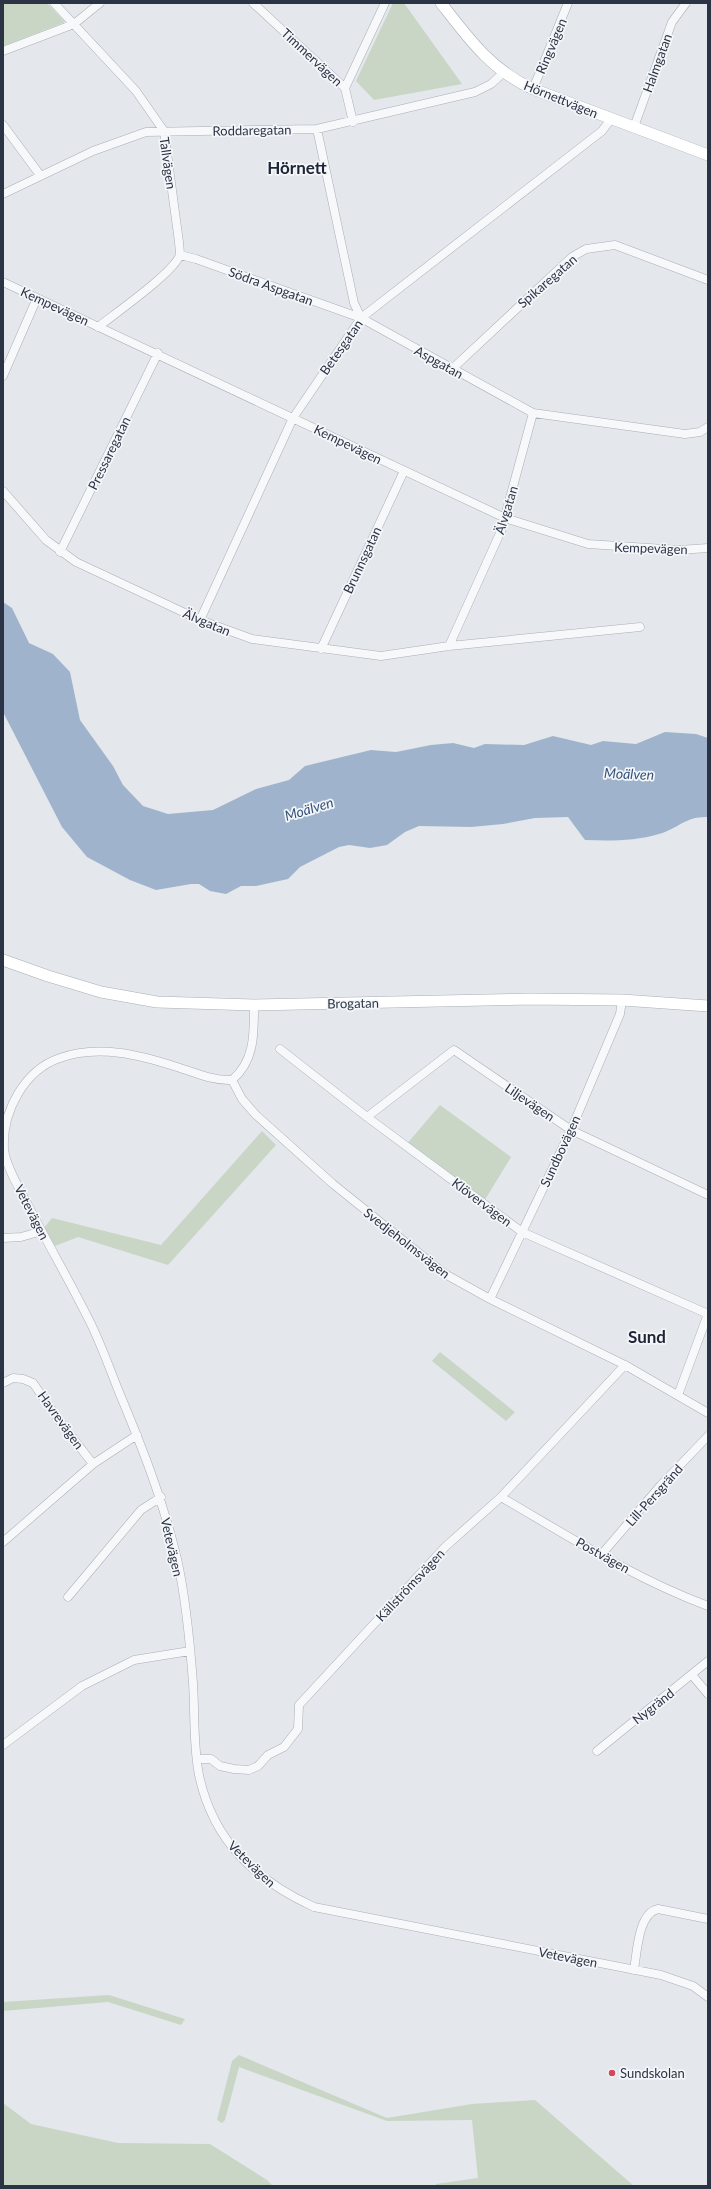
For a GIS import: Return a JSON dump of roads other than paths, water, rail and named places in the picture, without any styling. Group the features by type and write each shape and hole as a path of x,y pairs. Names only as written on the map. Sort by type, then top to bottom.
{"main road":[{"name":"Hörnettvägen","path":"441,3 474,45 503,72 533,89 708,155"},
{"name":"Brogatan","path":"3,960 48,976 101,992 157,1002 254,1005 530,999 622,1000 708,1006"}],"street":[{"name":"Tallvägen","path":"54,3 136,91 164,131 180,255"},
{"path":"3,51 74,24 100,3"},
{"name":"Timmervägen","path":"253,3 345,88 353,122"},
{"path":"345,88 385,3"},
{"name":"Ringvägen","path":"533,89 568,3"},
{"name":"Halmgatan","path":"634,127 672,22 686,3"},
{"name":"Roddaregatan","path":"3,194 93,151 136,135 164,131 277,131 317,129 353,122 475,92 491,84 503,72"},
{"name":"Betesgatan","path":"200,620 293,418 361,318 602,131 611,119"},
{"path":"3,125 40,175"},
{"path":"317,129 354,303 361,318"},
{"name":"Spikaregatan","path":"451,370 572,257 586,249 615,245 708,280"},
{"path":"98,327 158,280 176,262 180,255"},
{"name":"Södra Aspgatan","path":"180,255 196,259 361,318"},
{"name":"Kempevägen","path":"3,282 98,327 158,353 505,518 588,544 680,550 708,548"},
{"path":"3,376 37,298"},
{"name":"Aspgatan","path":"361,318 451,370 533,413 686,434 700,432 708,427"},
{"name":"Pressaregatan","path":"60,552 158,353"},
{"name":"Älvgatan","path":"449,646 505,518 533,413"},
{"name":"Brunnsgatan","path":"320,649 404,471"},
{"name":"Älvgatan","path":"3,491 32,526 60,552 76,562 200,620 252,639 381,656 449,646 640,627"},
{"name":"Sundbovägen","path":"490,1299 571,1130 620,1014 622,1000"},
{"path":"232,1080 242,1072 250,1057 254,1026 254,1005"},
{"name":"Klövervägen","path":"280,1049 367,1117 522,1232 708,1314"},
{"name":"Liljevägen","path":"367,1117 454,1050 571,1130 708,1195"},
{"name":"Vetevägen","path":"232,1080 218,1081 146,1057 111,1052 84,1052 58,1058 33,1073 14,1099 6,1127 4,1152 19,1188 89,1321 137,1435 161,1498 177,1562 190,1651 199,1774 208,1803 222,1833 232,1847 265,1880 285,1894 314,1907 661,1975 693,1986 708,1997"},
{"name":"Svedjeholmsvägen","path":"232,1080 242,1099 256,1115 332,1184 445,1274 490,1299 625,1365 708,1413"},
{"path":"3,1238 21,1237 42,1231"},
{"path":"678,1395 708,1314"},
{"name":"Källströmsvägen","path":"197,1759 211,1759 220,1766 234,1770 249,1770 258,1766 268,1755 284,1747 298,1730 299,1705 446,1547 501,1497 625,1365"},
{"name":"Havrevägen","path":"3,1383 13,1378 24,1378 33,1383 61,1423 93,1464"},
{"path":"3,1542 93,1464 137,1435"},
{"name":"Lill-Persgränd","path":"601,1555 661,1485 708,1436"},
{"name":"Postvägen","path":"501,1497 601,1555 674,1593 708,1606"},
{"name":"Vetevägen","path":"68,1597 141,1510 161,1498"},
{"path":"3,1745 82,1686 121,1666 134,1660 190,1651"},
{"name":"Nygränd","path":"597,1751 708,1661"},
{"path":"692,1675 708,1694"},
{"path":"634,1970 642,1923 646,1915 652,1910 658,1909 708,1919"}],"water":[{"name":"Moälven","path":"3,602 12,608 29,643 53,654 70,672 80,720 113,766 123,785 143,806 168,814 213,810 256,789 289,780 305,766 371,750 396,752 431,745 453,743 474,748 485,744 524,745 553,736 591,745 603,741 636,744 665,732 696,734 708,738 708,817 688,820 666,832 659,834 632,839 614,840 585,840 568,817 535,818 503,824 471,827 419,826 405,832 387,845 370,848 349,845 339,847 300,867 288,879 256,886 241,886 226,894 210,891 199,884 156,890 130,880 87,857 62,827 3,712"}],"place":[{"name":"Sundskolan","path":"612,2073"}],"district":[{"name":"Hörnett","path":"297,168"},
{"name":"Sund","path":"647,1337"}]}
